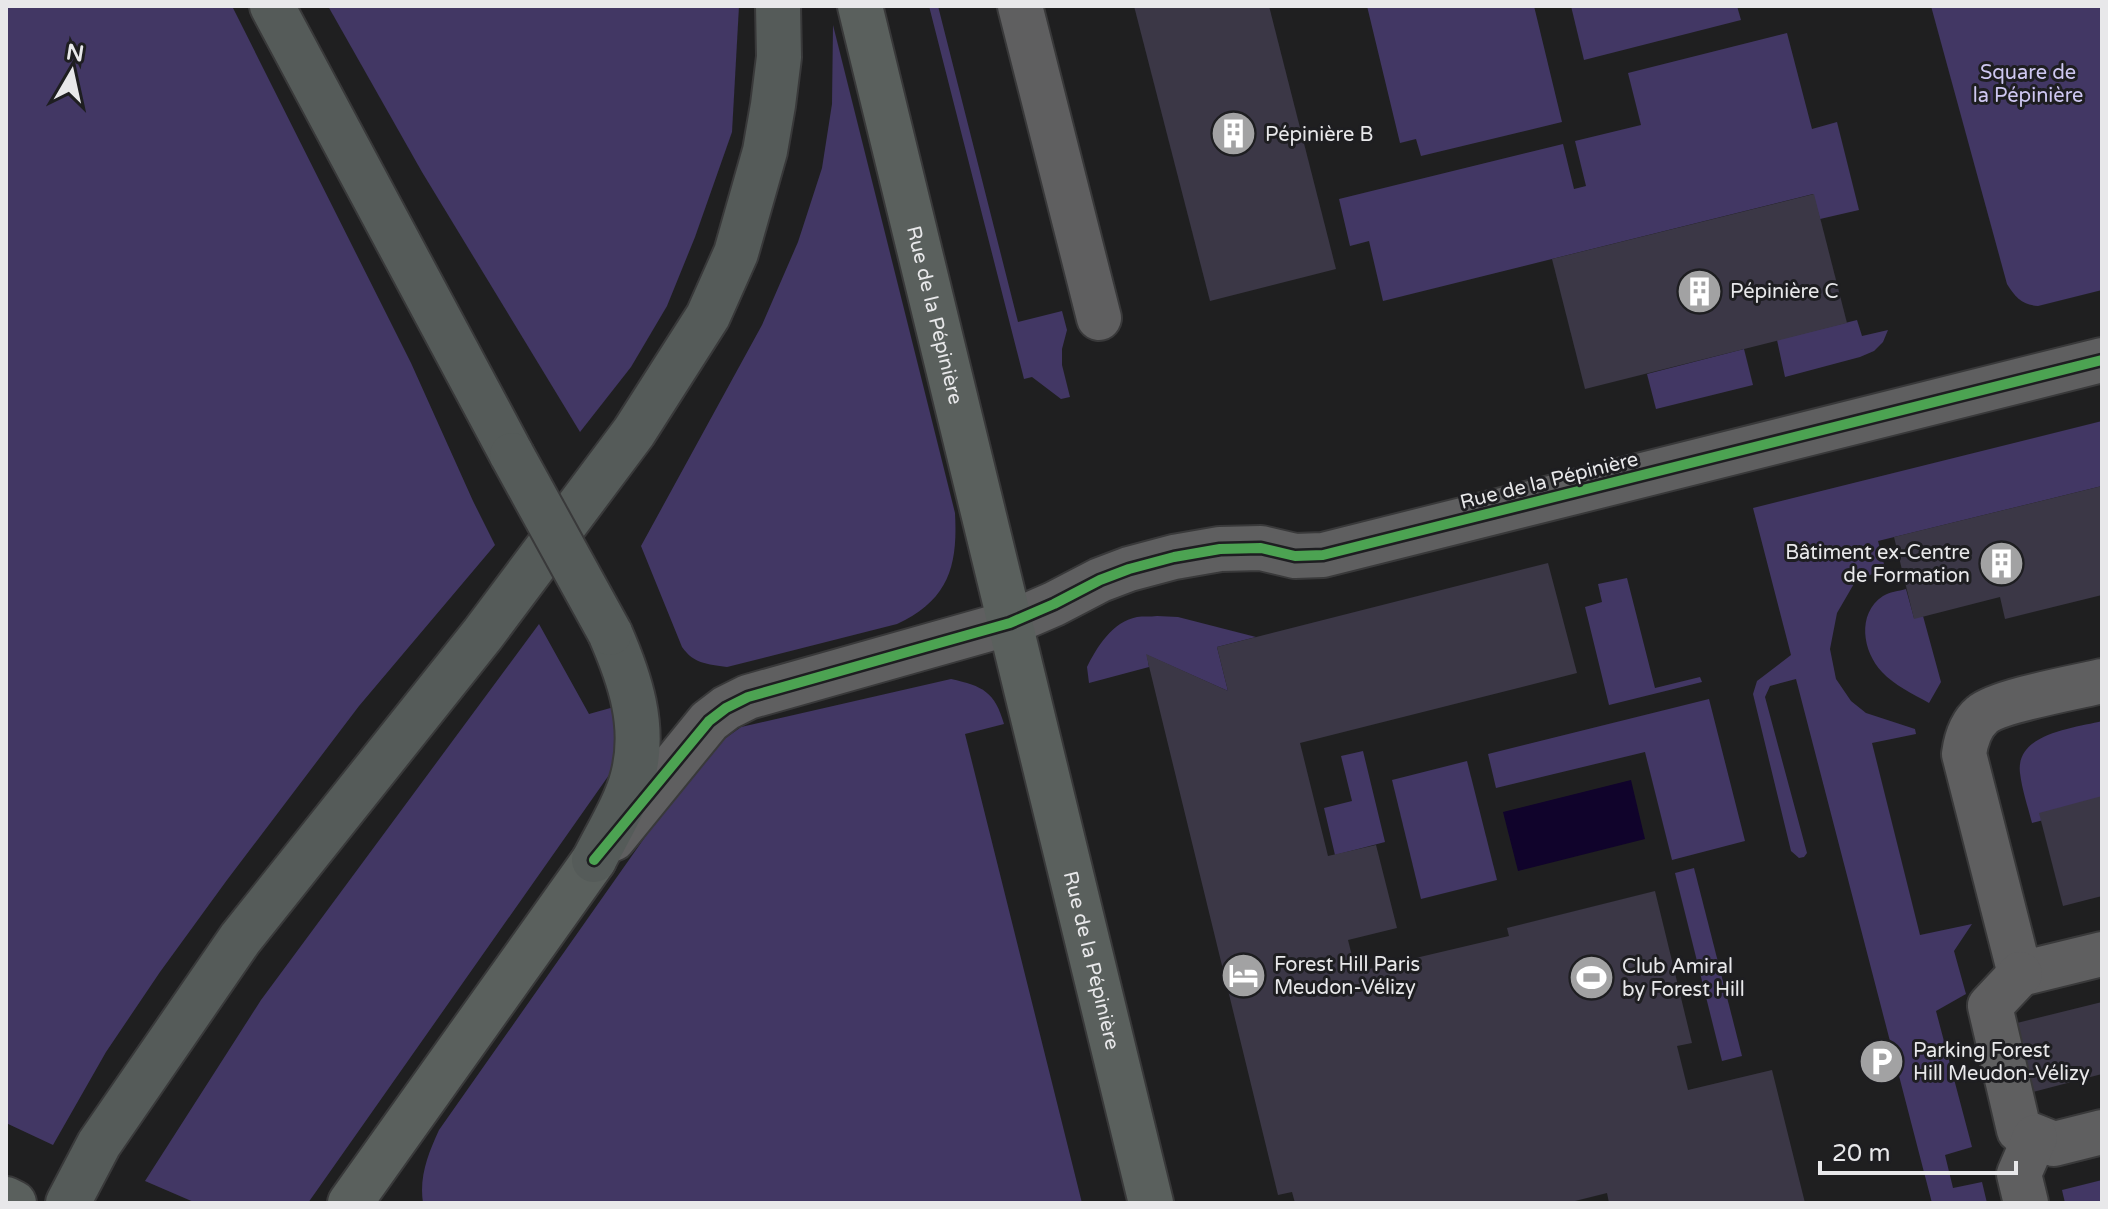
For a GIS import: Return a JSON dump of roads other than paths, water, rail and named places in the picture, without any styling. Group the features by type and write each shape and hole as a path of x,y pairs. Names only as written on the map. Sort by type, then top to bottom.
{"highway":[{"path":"272,6 610,633 633,692 639,732 633,776 594,860"},
{"path":"68,1203 99,1144 240,939 483,634 634,432 708,316 736,253 765,151 779,57 778,6"}],"main road":[{"name":"Rue de la Pépinière","path":"860,6 1151,1203"},
{"path":"350,1203 594,860"},
{"path":"6,1199 14,1203"}],"street":[{"path":"1020,6 1099,318"},
{"name":"Rue de la Pépinière","path":"1010,623 1100,580 1174,557 1220,549 1261,548 1295,556 1323,555 2102,360"},
{"path":"594,860 688,745 709,721 726,708 748,697 1010,623"},
{"path":"2020,974 1964,754 1968,735 1982,715 2006,704 2102,681"},
{"path":"2102,954 2020,974 1990,1006 2019,1130 2054,1144 2102,1132"},
{"path":"2026,1203 2019,1174 2035,1137"}],"place":[{"name":"Pépinière B","path":"1234,134"},
{"name":"Pépinière C","path":"1699,291"},
{"name":"Bâtiment ex-Centre de Formation","path":"2001,563"},
{"name":"Forest Hill Paris Meudon-Vélizy","path":"1243,976"},
{"name":"Club Amiral by Forest Hill","path":"1591,978"},
{"name":"Parking Forest Hill Meudon-Vélizy","path":"1882,1061"}],"park label":[{"name":"Square de la Pépinière","path":"2028,84"}]}
